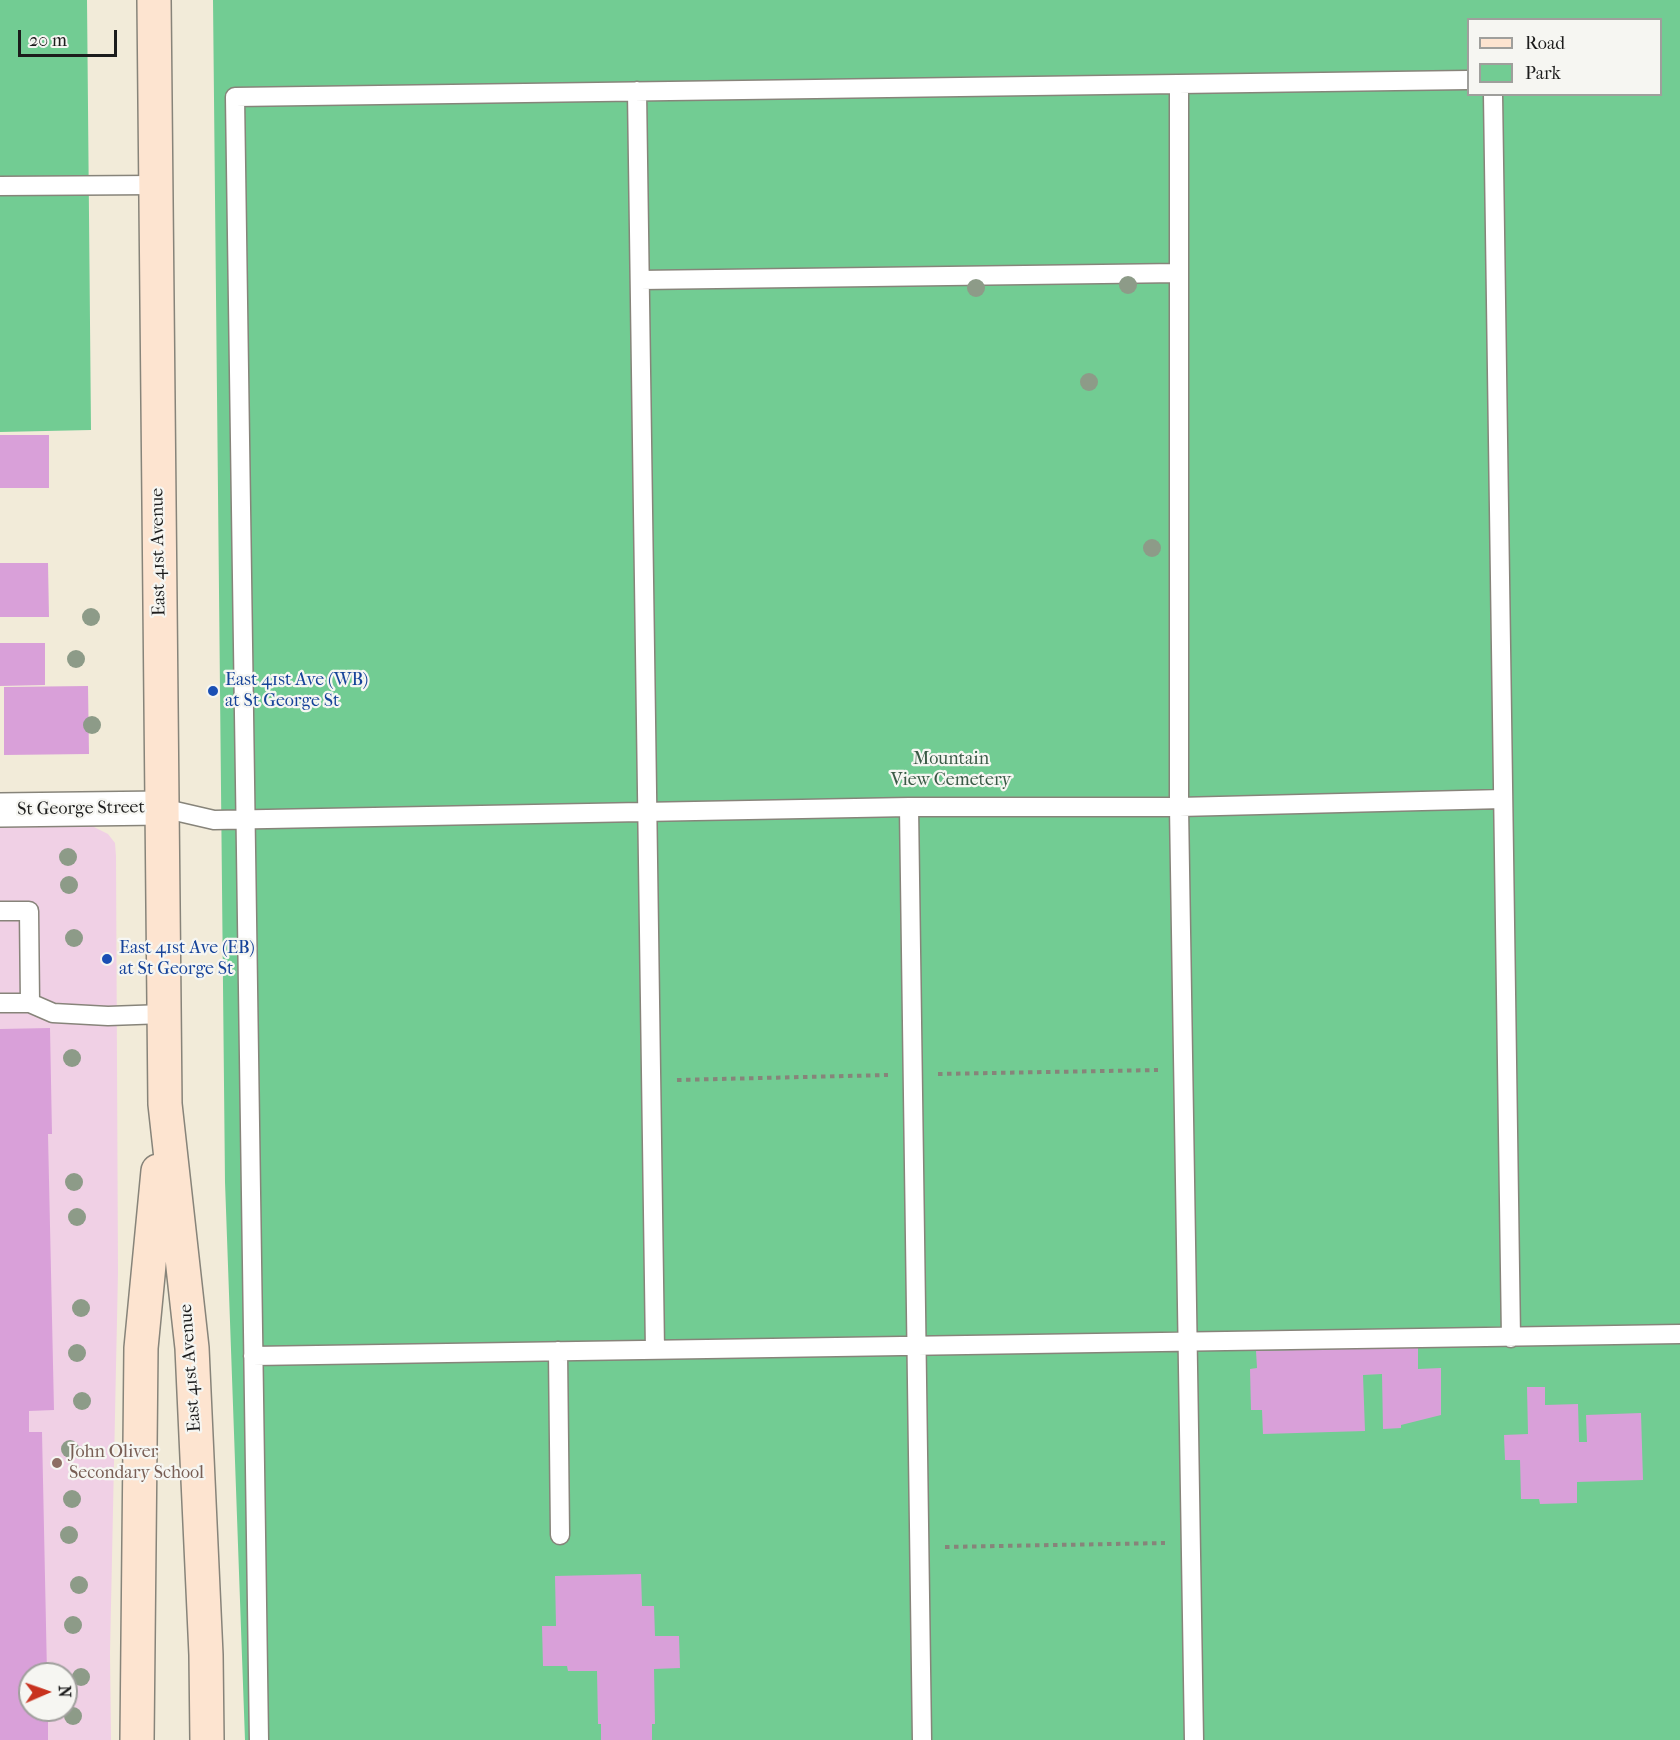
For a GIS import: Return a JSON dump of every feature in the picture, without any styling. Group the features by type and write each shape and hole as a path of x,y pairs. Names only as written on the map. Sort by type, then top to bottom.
{"main road":[{"name":"East 41st Avenue","path":"154,0 165,1104 192,1348 206,1655 207,1740"},
{"name":"East 41st Avenue","path":"137,1740 141,1348 165,1104"}],"street":[{"name":"St George Street","path":"0,810 162,808"}],"lane":[{"path":"259,1740 235,97 1467,80"},
{"path":"1179,84 1179,807 1194,1740"},
{"path":"637,92 655,1350"},
{"path":"1493,96 1511,1338"},
{"path":"0,186 156,185"},
{"path":"640,280 1179,273"},
{"path":"162,808 214,820 245,820 909,807 1179,807 1503,799"},
{"path":"909,807 922,1740"},
{"path":"0,911 29,910 30,1003"},
{"path":"0,1003 30,1003 52,1013 108,1016 164,1014"},
{"path":"253,1356 1680,1334"},
{"path":"558,1351 560,1536"}],"path":[{"path":"919,1548 1190,1543"}],"shaded area":[{"name":"John Oliver Secondary School","path":"90,825 108,834 115,843 116,856 118,1272 110,1653 111,1740 0,1740 0,827"}],"green space":[{"path":"0,0 87,0 91,430 0,432"},
{"name":"Mountain View Cemetery","path":"213,0 1680,0 1680,1740 245,1740 225,1182"}],"building":[{"path":"0,435 49,435 49,488 0,488"},
{"path":"0,563 48,563 49,617 0,617"},
{"path":"0,643 45,643 45,685 0,686"},
{"path":"88,686 89,754 4,755 4,687"},
{"path":"50,1028 52,1134 48,1134 54,1410 29,1411 29,1432 42,1432 47,1662 18,1662 18,1722 48,1722 48,1740 0,1740 0,1029"},
{"path":"1418,1347 1418,1369 1441,1368 1441,1415 1401,1425 1401,1428 1383,1429 1382,1374 1363,1375 1365,1431 1263,1434 1262,1410 1251,1410 1250,1369 1257,1368 1256,1351"},
{"path":"1527,1387 1545,1387 1545,1405 1578,1404 1579,1442 1587,1442 1586,1415 1641,1413 1643,1480 1577,1482 1577,1503 1540,1504 1539,1499 1521,1499 1520,1460 1505,1460 1504,1435 1528,1434"},
{"path":"641,1574 642,1606 654,1606 655,1636 679,1636 680,1668 654,1669 655,1724 652,1724 652,1740 601,1740 601,1724 598,1724 597,1671 568,1671 567,1666 543,1666 542,1626 556,1626 555,1576"}],"place":[{"name":"East 41st Ave (WB) at St George St","path":"213,691"},
{"name":"East 41st Ave (EB) at St George St","path":"107,959"},
{"name":"John Oliver Secondary School","path":"57,1463"}]}
